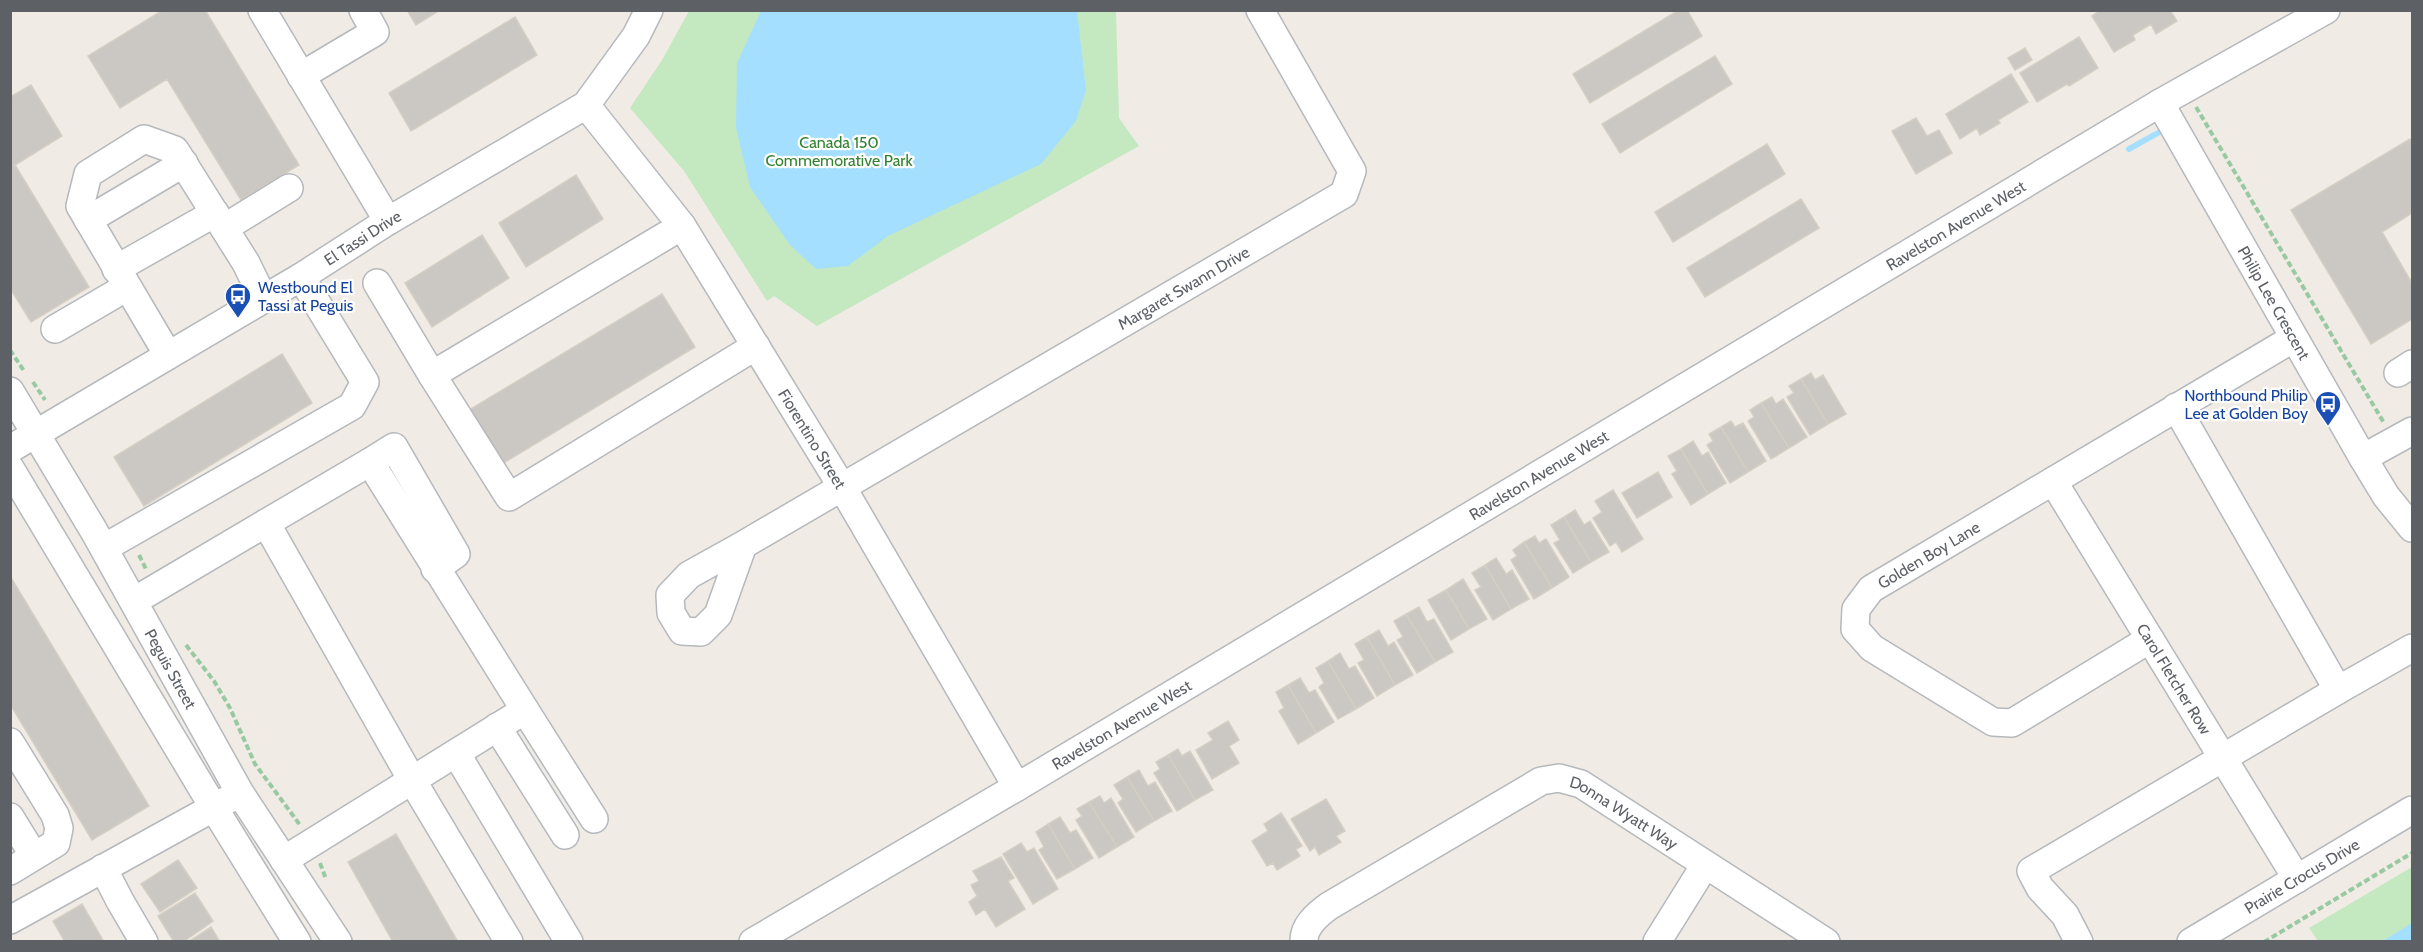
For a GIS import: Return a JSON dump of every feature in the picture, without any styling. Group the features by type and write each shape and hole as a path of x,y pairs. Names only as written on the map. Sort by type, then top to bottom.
{"street":[{"path":"262,10 388,221"},
{"path":"301,76 375,32 363,10"},
{"name":"El Tassi Drive","path":"10,449 301,277 388,221 586,105 636,36 649,10"},
{"name":"Margaret Swann Drive","path":"743,545 1344,194 1352,171 1260,10"},
{"name":"Ravelston Avenue West","path":"753,942 1017,787 2160,103 2326,10"},
{"name":"Philip Lee Crescent","path":"2160,103 2363,458 2386,495 2408,511"},
{"name":"Fiorentino Street","path":"586,105 682,226 842,487 1017,787"},
{"path":"168,355 80,206 88,174 144,139 176,150 246,263 263,298"},
{"path":"88,220 184,163"},
{"path":"55,329 122,278 220,220 289,188"},
{"path":"432,375 682,226"},
{"path":"115,541 352,406 365,382 301,277"},
{"path":"377,283 509,497 756,345"},
{"name":"Golden Boy Lane","path":"2150,639 2013,723 1993,722 1872,648 1855,629 1856,609 1871,590 2294,338"},
{"name":"Peguis Street","path":"10,392 46,427 115,541 145,595 240,793 338,942"},
{"path":"2176,408 2338,690"},
{"path":"2363,458 2404,436"},
{"path":"145,595 394,447 456,554 435,568"},
{"path":"370,462 594,819"},
{"name":"Peguis Street","path":"10,468 297,942"},
{"name":"Carol Fletcher Row","path":"2053,481 2297,879"},
{"path":"403,515 426,502"},
{"path":"266,523 412,780 509,942"},
{"path":"2079,942 2065,915 2040,888 2031,871 2412,648"},
{"path":"284,860 525,710"},
{"path":"497,727 565,835"},
{"path":"10,742 55,815 59,828 56,843 10,871"},
{"path":"456,753 569,942"},
{"name":"Donna Wyatt Way","path":"1304,942 1304,937 1314,918 1329,906 1541,781 1559,778 1581,784 1823,941"},
{"path":"10,920 240,793"},
{"name":"Prairie Crocus Drive","path":"2191,942 2412,810"},
{"path":"10,817 34,856"},
{"path":"1657,942 1705,865"},
{"path":"103,868 144,942"}],"path":[{"path":"2185,89 2404,436"},
{"path":"10,350 17,363 39,388 46,427"},
{"path":"115,541 135,547 145,595"},
{"path":"182,639 214,681 230,708 255,764 288,806 311,843 327,883"},
{"path":"2264,942 2412,853"}],"green space":[{"name":"Canada 150 Commemorative Park","path":"689,11 1116,11 1119,118 1139,146 817,326 774,296 767,301 684,171 630,108 662,60"},
{"path":"2412,867 2412,941 2318,941 2309,928"}],"water":[{"name":"Canada 150 Commemorative Park","path":"761,11 1077,11 1086,90 1076,121 1041,164 888,236 848,266 816,269 790,245 750,187 736,128 737,63"},
{"path":"2412,923 2412,941 2383,941"}],"building":[{"path":"163,10 205,10 299,165 241,200 167,79 120,108 88,56"},
{"path":"407,10 440,10 416,25"},
{"path":"1679,10 1687,10 1702,36 1590,103 1573,74"},
{"path":"2101,10 2170,10 2177,21 2156,34 2151,24 2133,35 2135,40 2114,52 2092,16"},
{"path":"515,17 537,55 411,131 389,93"},
{"path":"2079,37 2098,68 2037,102 2020,73"},
{"path":"2025,48 2032,60 2015,70 2008,58"},
{"path":"1715,56 1732,84 1620,153 1602,124"},
{"path":"2011,74 2028,102 1998,120 2000,123 1980,135 1977,128 1960,139 1946,114"},
{"path":"31,85 62,136 15,165 89,287 31,322 10,288 10,97"},
{"path":"1916,118 1927,136 1939,130 1952,153 1916,174 1892,131"},
{"path":"2410,139 2412,142 2412,213 2382,232 2412,283 2412,319 2371,344 2291,210"},
{"path":"1767,144 1785,174 1673,242 1655,212"},
{"path":"576,175 603,219 526,267 499,223"},
{"path":"1801,199 1819,228 1705,297 1687,268"},
{"path":"482,235 509,278 432,327 405,283"},
{"path":"662,294 695,347 502,464 469,410"},
{"path":"282,354 312,403 144,506 114,457"},
{"path":"1811,373 1815,380 1823,375 1846,414 1828,424 1801,379"},
{"path":"1801,379 1828,424 1810,435 1787,397 1794,393 1789,386"},
{"path":"1772,397 1776,404 1783,399 1807,437 1789,448 1761,403"},
{"path":"1761,403 1789,448 1771,459 1748,421 1754,417 1750,410"},
{"path":"1731,421 1735,427 1743,423 1766,461 1748,472 1721,427"},
{"path":"1721,427 1748,472 1730,483 1707,445 1713,441 1709,434"},
{"path":"1693,441 1702,456 1708,452 1726,483 1708,494 1681,449"},
{"path":"1681,449 1708,494 1691,505 1672,474 1677,471 1668,456"},
{"path":"1658,472 1672,497 1637,518 1622,493"},
{"path":"1613,490 1643,539 1622,552 1616,542 1610,546 1593,518 1602,512 1595,501"},
{"path":"1575,510 1584,525 1590,521 1609,552 1591,562 1564,517"},
{"path":"1564,517 1591,562 1573,573 1554,543 1560,540 1551,525"},
{"path":"1535,536 1539,543 1546,539 1569,577 1552,588 1524,542"},
{"path":"1524,542 1552,588 1534,599 1511,560 1517,556 1513,550"},
{"path":"1496,558 1506,574 1512,570 1529,599 1511,609 1485,565"},
{"path":"1485,565 1511,609 1493,620 1475,590 1481,587 1472,573"},
{"path":"10,576 149,806 92,840 10,704"},
{"path":"1463,579 1487,619 1469,629 1446,590"},
{"path":"1446,590 1469,629 1451,640 1428,600"},
{"path":"1419,607 1427,622 1434,619 1453,652 1435,662 1406,614"},
{"path":"1406,614 1435,662 1417,673 1397,640 1403,637 1394,621"},
{"path":"1379,630 1388,646 1394,642 1413,675 1395,685 1367,637"},
{"path":"1367,637 1395,685 1377,696 1358,663 1364,660 1355,644"},
{"path":"1340,653 1349,669 1355,666 1374,698 1356,709 1328,661"},
{"path":"1328,661 1356,709 1338,719 1319,687 1324,683 1316,668"},
{"path":"1300,678 1309,693 1315,690 1334,722 1316,733 1288,685"},
{"path":"1288,685 1316,733 1298,744 1279,711 1284,708 1276,692"},
{"path":"1228,721 1239,740 1229,746 1239,763 1212,779 1196,750 1213,740 1208,733"},
{"path":"1178,749 1182,756 1190,751 1213,790 1195,800 1168,755"},
{"path":"1168,755 1195,800 1177,811 1154,773 1160,769 1156,762"},
{"path":"1139,770 1148,786 1155,782 1172,811 1154,821 1127,777"},
{"path":"1127,777 1154,821 1136,832 1118,803 1123,799 1114,785"},
{"path":"1100,796 1104,803 1111,798 1134,837 1117,847 1089,802"},
{"path":"1326,799 1345,831 1336,836 1341,842 1319,855 1315,847 1310,851 1291,819"},
{"path":"1089,802 1117,847 1099,858 1076,820 1082,816 1077,809"},
{"path":"1281,813 1302,846 1296,849 1300,856 1277,870 1273,863 1267,866 1252,841 1268,831 1264,824"},
{"path":"1060,817 1070,833 1076,830 1093,858 1075,869 1048,824"},
{"path":"1048,824 1075,869 1057,879 1039,850 1044,847 1036,832"},
{"path":"396,834 458,942 393,942 348,862"},
{"path":"1021,843 1027,852 1034,848 1058,889 1033,904 1003,854"},
{"path":"1001,857 1014,878 1008,881 1025,909 996,927 985,909 976,915 969,902 977,896 971,885 979,881 973,871"},
{"path":"178,860 197,888 160,912 141,884"},
{"path":"195,893 213,921 183,942 174,942 158,916"},
{"path":"82,904 104,942 65,942 53,921"},
{"path":"211,927 220,942 188,942"}],"waterway":[{"path":"2129,149 2165,129"}],"place":[{"name":"Westbound El Tassi at Peguis","path":"238,319"},
{"name":"Northbound Philip Lee at Golden Boy","path":"2328,427"}]}
